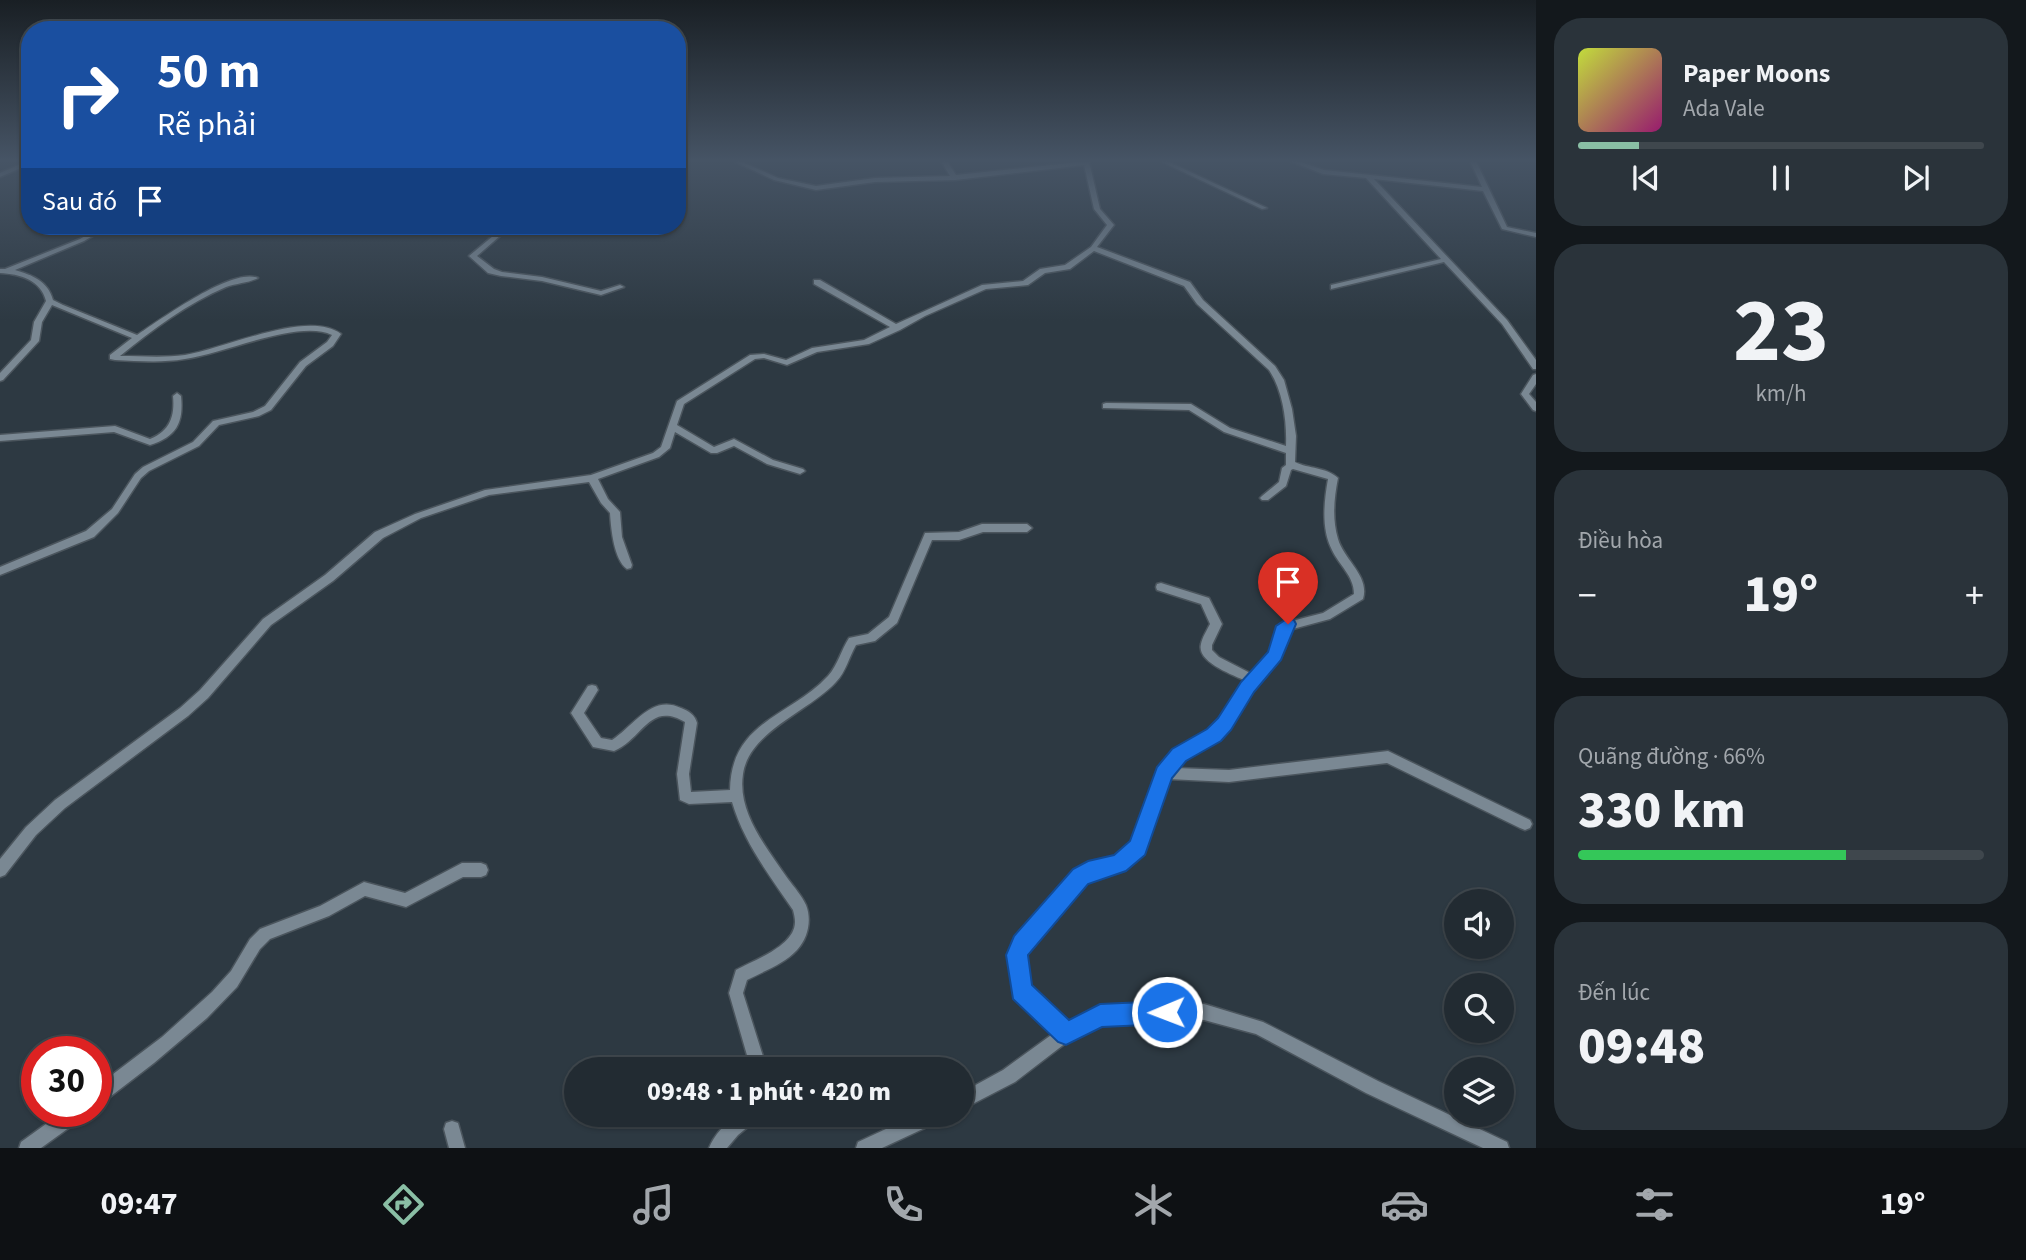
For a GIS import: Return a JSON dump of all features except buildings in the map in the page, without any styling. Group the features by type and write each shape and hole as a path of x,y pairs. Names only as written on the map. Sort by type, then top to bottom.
{"street":[{"path":"0,870 31,831 60,804 184,712 204,694 267,622 329,578 379,536 418,516 488,492 592,478 656,455 665,448 680,403 753,357 764,356 786,363 815,350 866,342 973,292 997,285 1025,283 1042,271 1067,267 1093,248 1111,225 1102,215"},
{"path":"1402,215 1487,301 1514,332 1536,367"},
{"path":"1498,215 1504,228 1536,235"},
{"path":"4,271 91,235"},
{"path":"498,235 473,256 491,271 601,293 620,287"},
{"path":"1093,248 1184,283 1200,303 1272,368 1280,380 1288,409 1292,436 1292,466"},
{"path":"1334,287 1445,260"},
{"path":"0,378 35,341 38,322 50,301 47,289 36,280 4,271"},
{"path":"0,571 90,534 119,507 133,483 146,469 196,444 216,423 256,414 268,408 303,364 330,344 337,334 325,328 286,330 184,358 113,357 181,308 236,280 254,278"},
{"path":"817,282 897,328"},
{"path":"50,301 76,316 124,331 137,338"},
{"path":"1536,377 1525,394 1536,408"},
{"path":"0,438 116,429 150,442 172,429 180,410 177,396"},
{"path":"1106,405 1191,407 1221,427 1290,452"},
{"path":"672,426 713,451 735,442 770,462 800,471"},
{"path":"1066,1034 1021,991 1017,955 1022,944 1080,876 1088,871 1119,864 1138,848 1164,773 1179,755 1221,728 1275,655 1282,631 1288,624 1326,616 1359,596 1357,580 1335,547 1332,537 1330,526 1333,478 1292,466 1287,468 1283,484 1265,498"},
{"path":"592,478 604,501 615,512 617,537 627,565"},
{"path":"755,1057 736,993 741,975 792,947 800,937 803,918 791,894 752,837 737,809 734,778 738,764 765,729 834,677 853,641 871,638 893,620 929,537 959,536 982,528 1027,528"},
{"path":"1161,587 1205,601 1216,624 1206,645 1206,652 1215,660 1254,680"},
{"path":"592,690 578,716 597,743 614,746 646,715 667,710 678,713 691,723 683,774 685,796 735,796"},
{"path":"1164,773 1229,776 1388,757 1525,824"},
{"path":"112,1084 170,1039 232,982 251,956 258,939 265,934 324,911 364,889 406,900 462,870 481,870"},
{"path":"974,1095 1009,1076 1066,1034 1100,1016 1119,1013 1204,1012 1258,1027 1372,1087 1501,1148"},
{"path":"27,1148 56,1127"},
{"path":"718,1148 735,1127"},
{"path":"864,1148 909,1127"},
{"path":"452,1129 457,1148"}],"route":[{"path":"1167,1012 1100,1016 1066,1034 1021,991 1017,955 1022,944 1080,876 1088,871 1119,864 1138,848 1164,773 1179,755 1214,735 1224,724 1248,687 1275,655 1282,631 1288,624"}]}
